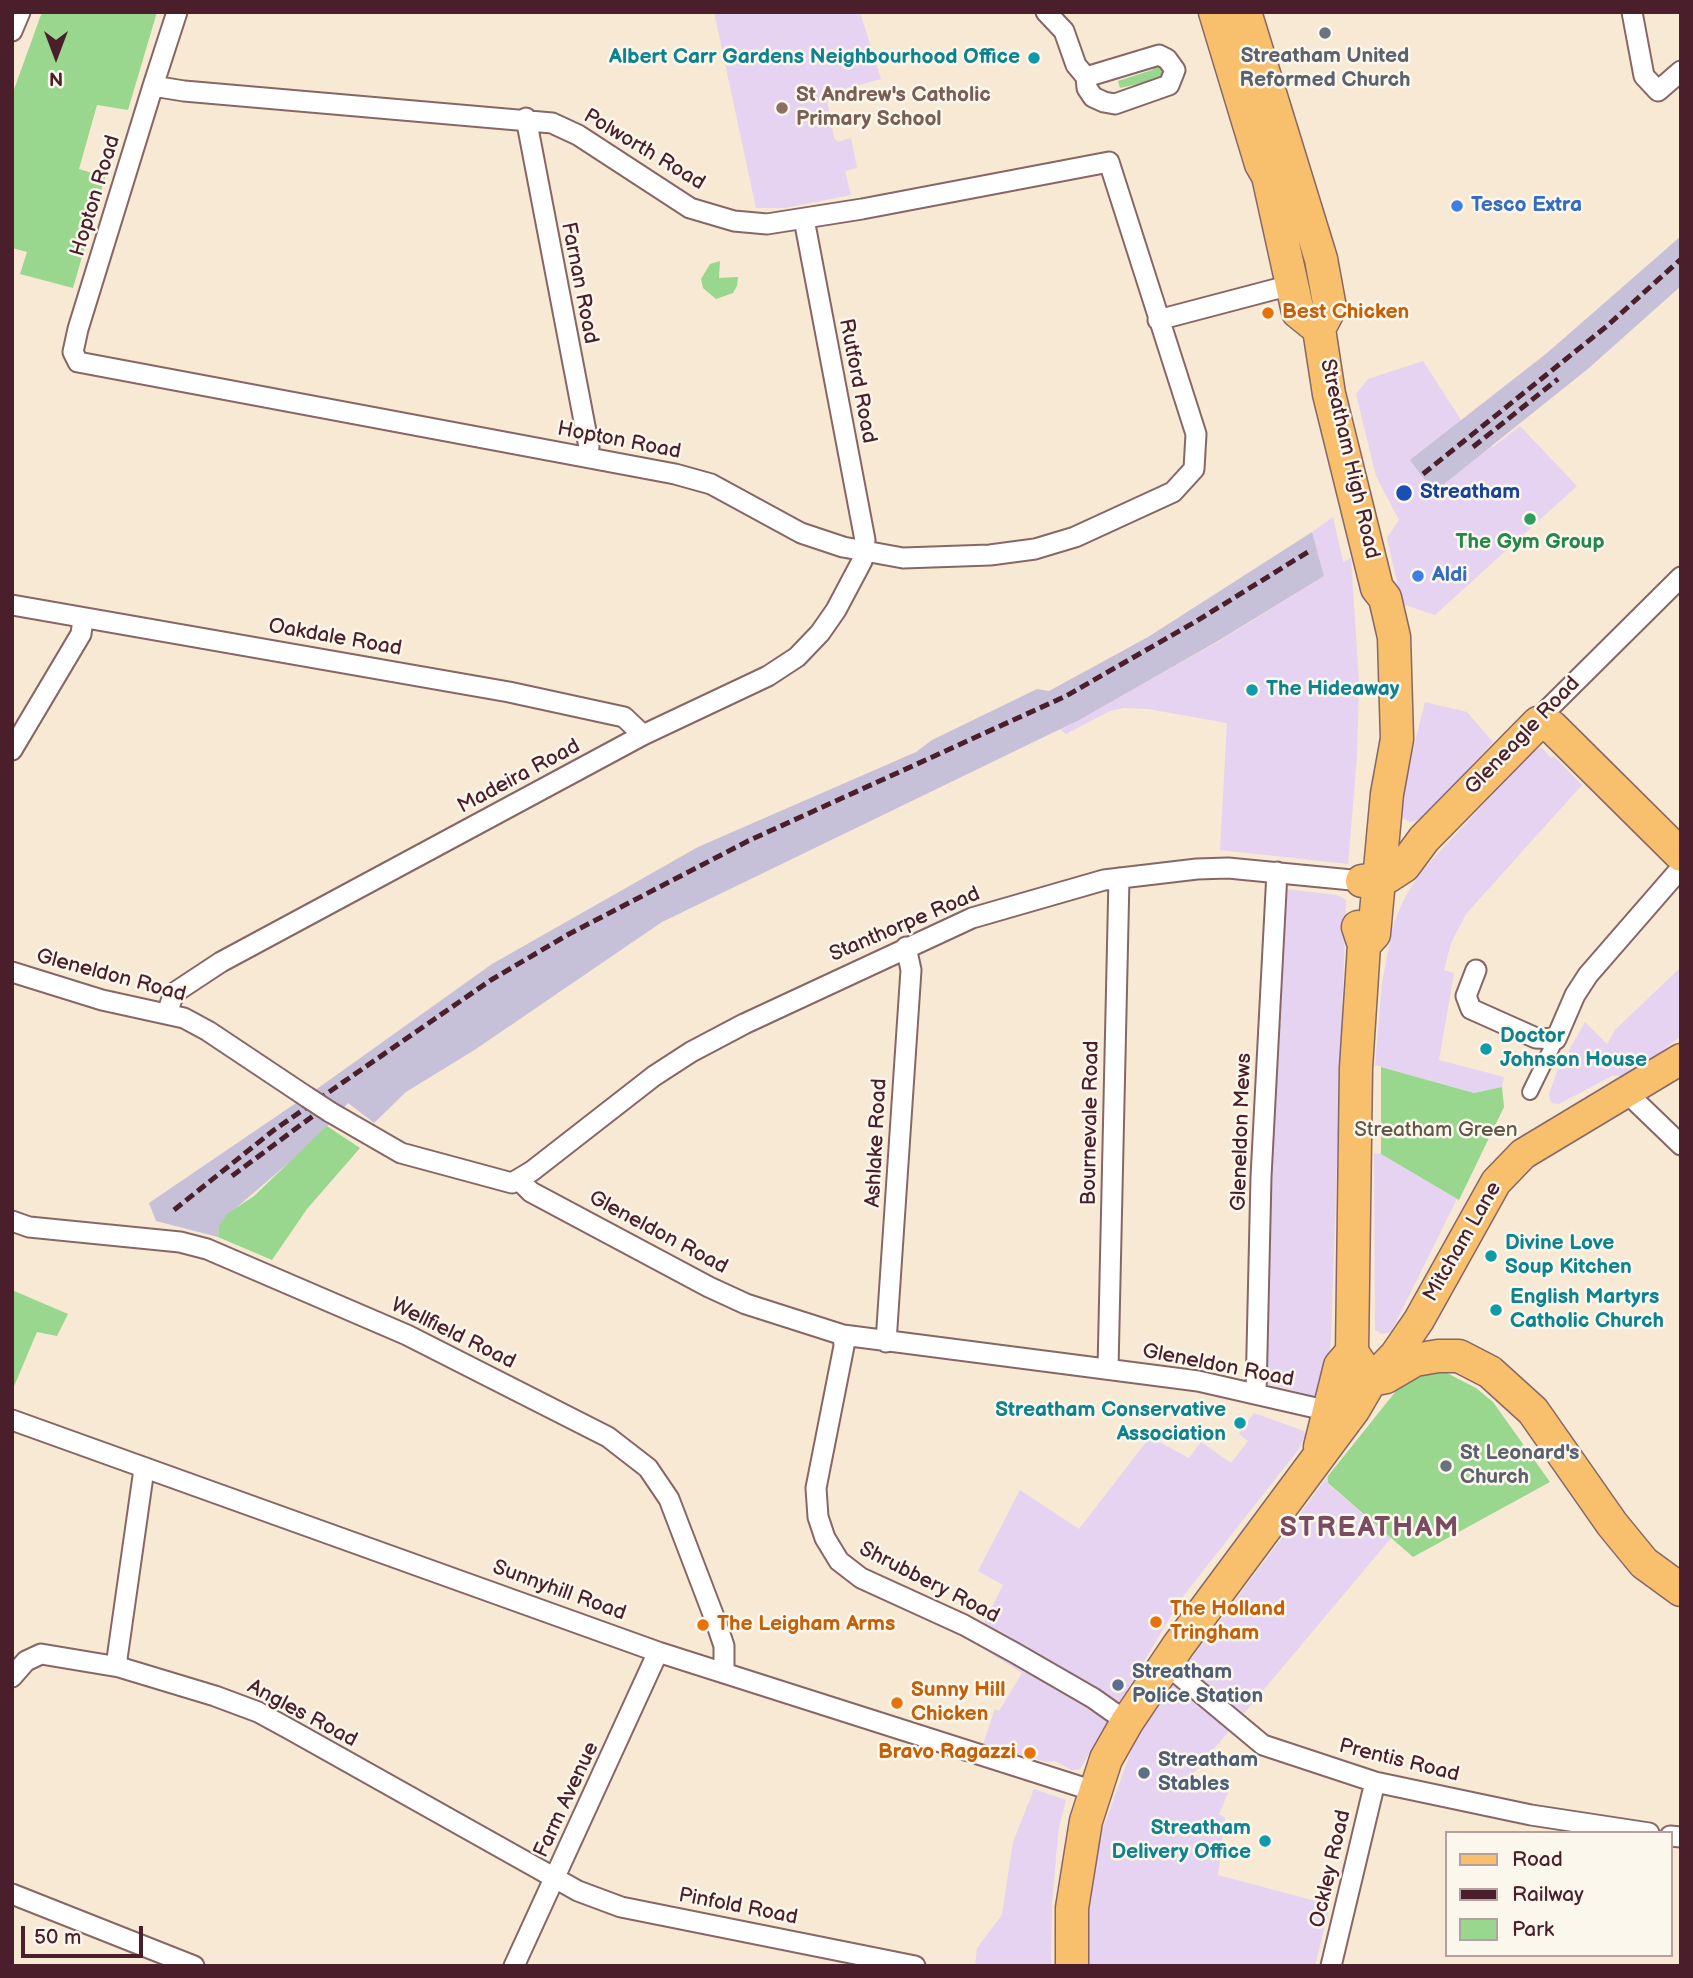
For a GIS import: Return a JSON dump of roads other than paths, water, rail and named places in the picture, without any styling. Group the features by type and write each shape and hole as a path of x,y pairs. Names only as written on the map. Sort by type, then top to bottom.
{"highway":[{"name":"Streatham High Road","path":"1215,12 1261,164 1268,176 1298,312 1319,329"},
{"name":"Streatham High Road","path":"1245,12 1296,170 1327,287 1330,308 1319,329 1329,394 1377,588 1385,598 1389,611 1396,661 1397,738 1385,821 1358,928 1364,945 1356,1055 1352,1352 1340,1366 1319,1455"},
{"name":"Streatham High Road","path":"1370,880 1378,661 1371,599 1377,588"},
{"name":"Gleneagle Road","path":"1370,880 1404,866 1424,839 1527,730 1542,723"},
{"path":"1542,723 1552,727 1681,855"},
{"path":"1385,821 1394,835 1424,839"},
{"path":"1352,1352 1371,1380 1386,1377 1415,1360 1459,1356 1490,1372 1526,1404 1612,1524 1644,1563 1681,1590"},
{"name":"Streatham High Road","path":"1072,1966 1072,1908 1086,1821 1107,1759 1127,1722 1354,1409 1371,1380"}],"main road":[{"name":"Mitcham Lane","path":"1371,1380 1395,1355 1419,1320 1496,1182 1523,1154 1547,1137 1681,1059"},
{"path":"1419,1320 1459,1356"}],"street":[{"path":"12,32 20,12"},
{"name":"Hopton Road","path":"177,12 78,329 73,352 78,362 587,457 710,484 801,533 864,552 903,558 990,555 1035,550 1075,537 1173,492 1194,469 1196,434 1158,320"},
{"path":"1046,12 1064,32 1076,65 1086,77"},
{"path":"1632,12 1644,76 1658,90 1681,71"},
{"name":"Polworth Road","path":"153,86 304,102 526,118 552,123 578,135 691,208 734,221 767,224 1109,162 1158,320"},
{"name":"Farnan Road","path":"526,118 589,447 587,457"},
{"name":"Rutford Road","path":"804,219 865,541 864,552"},
{"path":"1158,320 1292,285"},
{"name":"Madeira Road","path":"167,1013 174,993 220,962 643,735 768,676 797,657 836,610 864,552"},
{"name":"Gleneagle Road","path":"1542,723 1546,711 1681,577"},
{"name":"Oakdale Road","path":"12,605 509,692 624,717 643,735"},
{"path":"12,750 81,634 83,619"},
{"name":"Stanthorpe Road","path":"519,1180 654,1076 691,1052 744,1024 972,918 1079,886 1119,878 1228,868 1370,880"},
{"path":"1530,1092 1575,995 1588,975 1681,868"},
{"name":"Gleneldon Mews","path":"1256,1394 1261,1177 1277,872"},
{"name":"Bournevale Road","path":"1108,1369 1119,878"},
{"name":"Ashlake Road","path":"886,1342 911,970 906,947"},
{"path":"1476,970 1466,996 1471,1009 1536,1038 1556,1039"},
{"name":"Gleneldon Road","path":"12,972 102,1000 167,1013 208,1031 345,1121 401,1153 505,1183 519,1180 531,1192 746,1304 843,1335 1198,1381 1329,1411"},
{"path":"1626,1093 1681,1145"},
{"name":"Wellfield Road","path":"12,1222 29,1227 180,1242 208,1250 407,1335 608,1437 648,1468 669,1499 720,1634 725,1656 724,1672"},
{"name":"Shrubbery Road","path":"843,1335 844,1346 816,1488 818,1517 825,1538 839,1561 861,1578 964,1625 1015,1653 1093,1698 1127,1722"},
{"name":"Sunnyhill Road","path":"12,1420 658,1652 1004,1765 1094,1791"},
{"path":"119,1667 117,1659 144,1469"},
{"name":"Farm Avenue","path":"514,1966 658,1652"},
{"name":"Angles Road","path":"12,1676 26,1661 41,1654 119,1667 258,1712 555,1879"},
{"name":"Prentis Road","path":"1167,1665 1263,1745 1375,1782 1531,1815 1636,1831"},
{"name":"Ockley Road","path":"1331,1966 1375,1782"},
{"name":"Pinfold Road","path":"555,1879 621,1907 915,1966"},
{"path":"12,1894 194,1966"}],"railway":[{"path":"1423,474 1607,326 1681,259"},
{"path":"1473,447 1558,379"},
{"path":"174,1210 274,1130 491,980 569,934 748,841 1066,696 1195,622 1311,550"},
{"path":"232,1176 325,1107"}],"place":[{"name":"Streatham United Reformed Church","path":"1325,33"},
{"name":"Albert Carr Gardens Neighbourhood Office","path":"1034,58"},
{"name":"St Andrew's Catholic Primary School","path":"782,108"},
{"name":"Tesco Extra","path":"1457,206"},
{"name":"Best Chicken","path":"1268,313"},
{"name":"Streatham","path":"1404,493"},
{"name":"The Gym Group","path":"1530,519"},
{"name":"Aldi","path":"1418,576"},
{"name":"The Hideaway","path":"1252,690"},
{"name":"Doctor Johnson House","path":"1486,1049"},
{"name":"Divine Love Soup Kitchen","path":"1491,1256"},
{"name":"English Martyrs Catholic Church","path":"1496,1310"},
{"name":"Streatham Conservative Association","path":"1240,1423"},
{"name":"St Leonard's Church","path":"1446,1466"},
{"name":"The Holland Tringham","path":"1156,1622"},
{"name":"The Leigham Arms","path":"703,1625"},
{"name":"Streatham Police Station","path":"1118,1685"},
{"name":"Sunny Hill Chicken","path":"897,1703"},
{"name":"Bravo Ragazzi","path":"1030,1753"},
{"name":"Streatham Stables","path":"1144,1773"},
{"name":"Streatham Delivery Office","path":"1265,1841"}],"district":[{"name":"STREATHAM","path":"1370,1529"}],"park label":[{"name":"Streatham Green","path":"1436,1131"}]}
